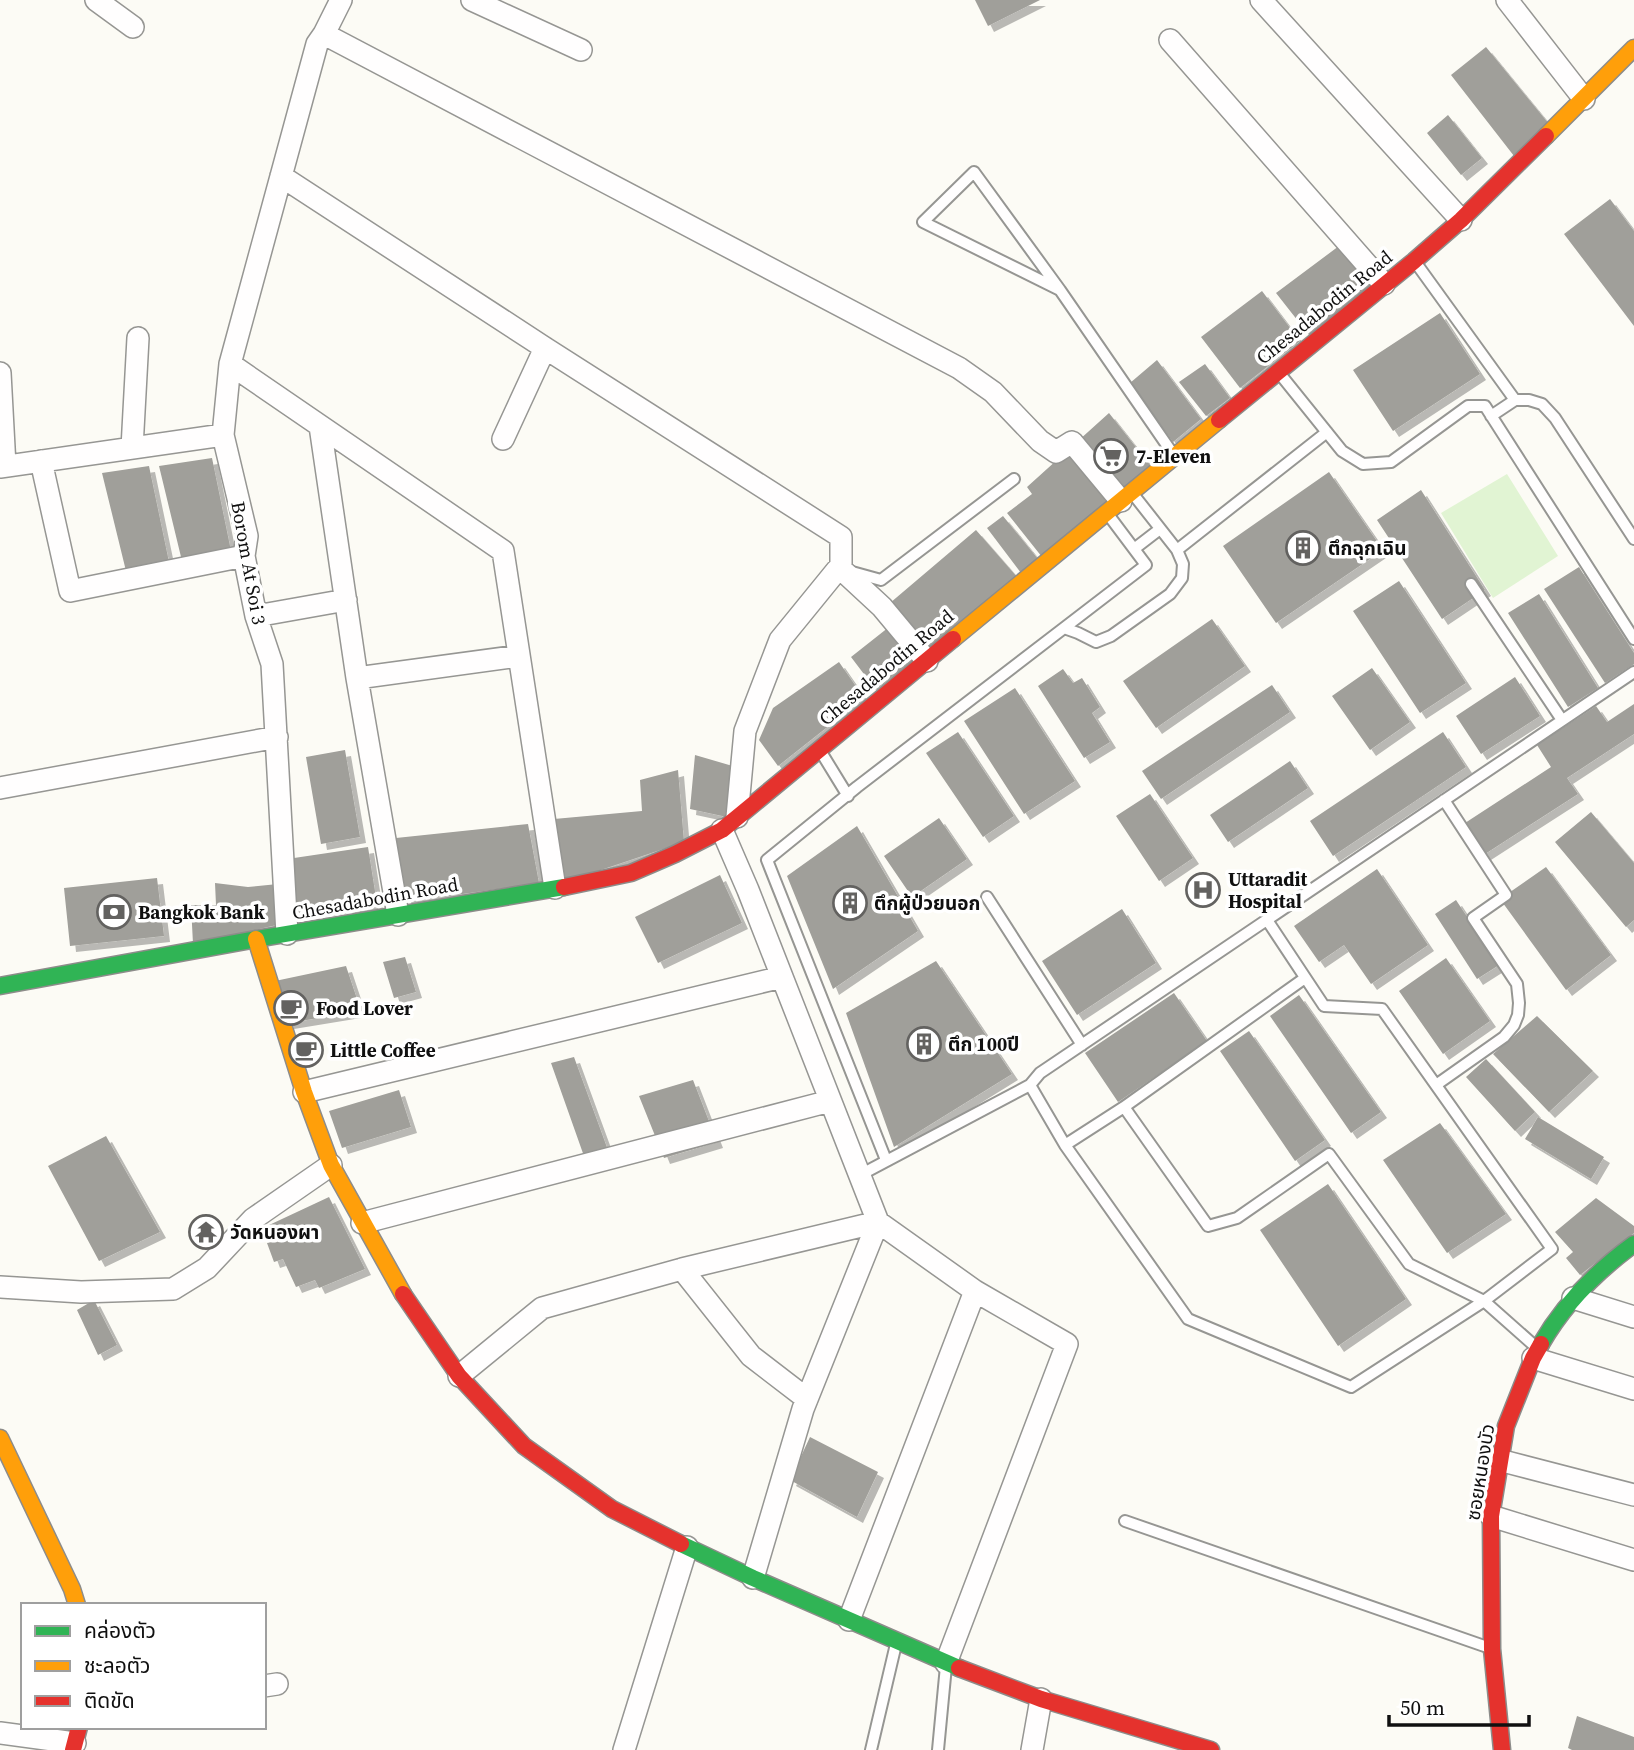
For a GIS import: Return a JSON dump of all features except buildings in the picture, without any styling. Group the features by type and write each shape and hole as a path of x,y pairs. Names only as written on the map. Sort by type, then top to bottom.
{"street":[{"path":"96,0 133,27"},
{"name":"Borom At Soi 3","path":"287,934 272,664 256,616 244,556 247,536 223,435 230,364 317,44 341,0"},
{"path":"472,0 581,50"},
{"path":"1261,0 1461,220"},
{"path":"1507,0 1584,99"},
{"path":"324,34 958,368 993,391 1040,441 1056,452 1072,442 1119,502"},
{"path":"1170,40 1384,284"},
{"name":"Chesadabodin Road","path":"0,986 555,888 631,873 675,854 729,823 1414,261 1461,220 1634,48"},
{"path":"281,176 841,537 841,569 882,607 927,661"},
{"path":"132,449 138,338"},
{"path":"503,439 545,348"},
{"path":"230,364 502,551 555,888"},
{"path":"0,373 2,467 223,435"},
{"path":"320,426 357,678 398,915"},
{"path":"41,461 70,591 244,556"},
{"path":"841,569 837,570 780,640 745,731 729,823 760,883 782,977 878,1223 975,1291 1067,1344 946,1663"},
{"path":"256,616 346,600"},
{"path":"357,678 519,656"},
{"path":"0,788 277,737"},
{"path":"256,939 304,1092 331,1165 409,1305 459,1376 524,1446 612,1509 687,1548 896,1642 1041,1699 1211,1750"},
{"path":"304,1092 782,977"},
{"path":"362,1223 831,1101"},
{"path":"0,1287 81,1292 173,1289 207,1268 253,1219 331,1165"},
{"path":"459,1376 542,1308 682,1269 878,1223"},
{"path":"753,1578 803,1409 878,1223"},
{"name":"ซอยหนองบัว","path":"1502,1750 1492,1649 1491,1516 1506,1426 1535,1353 1551,1327 1573,1298 1616,1257 1634,1244"},
{"path":"682,1269 751,1356 807,1399"},
{"path":"849,1620 975,1291"},
{"path":"1573,1298 1634,1317"},
{"path":"1535,1353 1634,1389"},
{"path":"0,1438 76,1603"},
{"path":"1499,1460 1634,1495"},
{"path":"1491,1516 1634,1560"},
{"path":"624,1750 687,1548"},
{"path":"1032,1750 1041,1699"},
{"path":"0,1733 76,1740"}],"lane":[{"path":"1060,290 923,222 974,172 1060,290 1175,456"},
{"path":"1414,261 1515,400"},
{"path":"1278,371 1342,451 1363,464 1391,462 1468,406 1485,406 1634,639"},
{"path":"1491,416 1515,400 1542,404 1634,539"},
{"path":"1177,550 1327,432"},
{"path":"841,569 881,580 1014,479"},
{"path":"1064,628 1096,642 1111,636 1170,594 1182,578 1183,564 1177,550 1160,529 1119,502"},
{"path":"887,1160 760,883 767,860 1146,565 1134,549 1119,502"},
{"path":"1134,549 1160,529"},
{"path":"1471,584 1562,720"},
{"path":"860,1175 1030,1085 1040,1073 1634,672"},
{"path":"820,749 848,796"},
{"path":"1436,1085 1504,1037 1514,1025 1519,1003 1517,984 1474,918 1506,895 1444,800"},
{"path":"987,897 1082,1045"},
{"path":"1030,1085 1065,1145 1188,1318 1351,1387 1484,1301 1552,1249 1382,1009 1324,1006 1267,920"},
{"path":"1065,1145 1124,1107 1305,978"},
{"path":"1124,1107 1208,1226 1237,1218 1329,1154 1409,1264 1484,1301 1535,1353"},
{"path":"1125,1521 1492,1649"},
{"path":"871,1750 896,1642"},
{"path":"938,1750 946,1663"}],"green space":[{"path":"1507,474 1558,556 1493,598 1441,513"}],"traffic: fast":[{"path":"0,986 564,887"},
{"path":"1541,1344 1582,1289 1634,1244"},
{"path":"681,1544 959,1668"}],"traffic: slow":[{"path":"1546,136 1634,48"},
{"path":"953,639 1219,420"},
{"path":"256,939 304,1092 331,1165 403,1294"},
{"path":"0,1438 76,1603"}],"traffic: jam":[{"path":"1219,420 1414,261 1461,220 1546,136"},
{"path":"564,887 631,873 722,830 953,639"},
{"path":"403,1294 459,1376 524,1446 612,1509 681,1544"},
{"path":"1502,1750 1492,1649 1491,1516 1506,1426 1541,1344"},
{"path":"959,1668 1041,1699 1211,1750"},
{"path":"73,1750 78,1729"}],"place":[{"name":"7-Eleven","path":"1111,456"},
{"name":"ตึกฉุกเฉิน","path":"1303,548"},
{"name":"Uttaradit Hospital","path":"1203,890"},
{"name":"ตึกผู้ป่วยนอก","path":"850,903"},
{"name":"Bangkok Bank","path":"114,912"},
{"name":"Food Lover","path":"291,1008"},
{"name":"ตึก 100ปี","path":"924,1044"},
{"name":"Little Coffee","path":"306,1050"},
{"name":"วัดหนองผา","path":"206,1232"}]}
